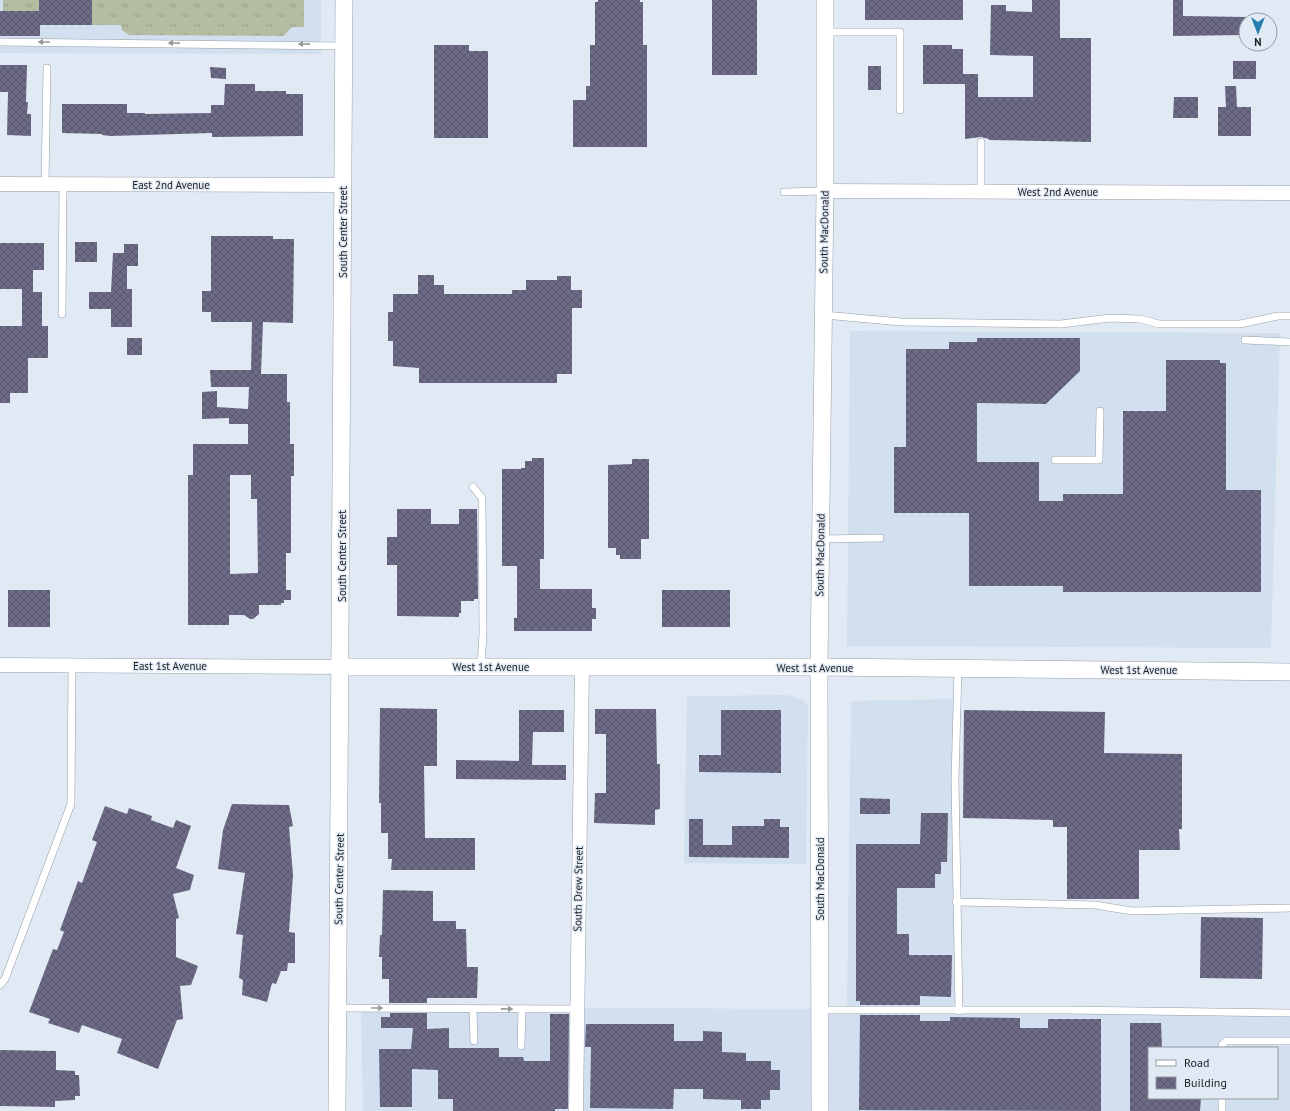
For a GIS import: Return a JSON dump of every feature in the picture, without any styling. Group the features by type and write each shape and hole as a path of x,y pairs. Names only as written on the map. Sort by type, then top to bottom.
{"street":[{"name":"South Center Street","path":"337,1111 341,667 344,0"},
{"name":"South MacDonald","path":"820,1111 819,668 825,191 825,0"},
{"name":"East 2nd Avenue","path":"0,184 343,185"},
{"name":"West 2nd Avenue","path":"825,191 1290,193"},
{"name":"East 1st Avenue","path":"0,665 341,667"},
{"name":"West 1st Avenue","path":"341,667 481,666 958,668 1290,672"},
{"name":"South Drew Street","path":"576,1111 582,667"}],"lane":[{"path":"825,32 900,32 900,110"},
{"path":"0,42 343,46"},
{"path":"45,184 47,68"},
{"path":"981,142 981,191"},
{"path":"62,314 63,184"},
{"path":"784,192 825,191"},
{"path":"823,315 902,322 1061,324 1110,318 1140,319 1159,324 1240,324 1278,316 1290,316"},
{"path":"1245,340 1290,342"},
{"path":"1054,460 1099,460 1100,411"},
{"path":"474,487 482,498 483,633 481,666"},
{"path":"821,539 880,538"},
{"path":"0,985 5,979 71,804 72,666"},
{"path":"958,668 955,773 959,1011"},
{"path":"956,902 1095,905 1132,911 1290,908"},
{"path":"338,1008 577,1010"},
{"path":"473,1009 474,1041"},
{"path":"521,1046 522,1009"},
{"path":"820,1010 1066,1010 1290,1013"},
{"path":"1222,1047 1226,1041 1290,1041"},
{"path":"1222,1099 1222,1111"}],"shaded area":[{"path":"0,0 321,0 321,54 0,53"},
{"path":"850,331 1280,333 1271,648 847,646"},
{"path":"787,695 803,700 808,706 806,864 684,863 687,696"},
{"path":"956,699 955,1010 1290,1012 1290,1111 363,1111 361,1007 847,1009 851,701"}],"green space":[{"path":"3,0 39,0 39,11 3,11"},
{"path":"92,0 304,0 304,27 292,27 283,36 129,35 122,30 121,25 92,25"}],"building":[{"path":"39,0 92,0 92,25 40,25 40,36 0,36 0,11 39,11"},
{"path":"598,0 640,0 640,2 643,2 643,45 647,45 647,147 573,147 573,100 586,100 586,86 590,86 590,45 595,45 595,2 598,2"},
{"path":"712,0 757,0 757,75 712,75"},
{"path":"865,0 963,0 963,20 865,20"},
{"path":"1032,0 1060,0 1060,38 1091,38 1091,142 989,140 981,137 965,139 965,84 923,84 923,45 952,45 952,49 963,49 963,74 978,74 978,97 1033,97 1033,56 990,55 991,5 1006,5 1006,11 1032,12"},
{"path":"1173,0 1183,0 1183,16 1238,17 1238,35 1173,36"},
{"path":"434,45 469,45 469,51 488,51 488,138 434,138"},
{"path":"1233,61 1256,61 1256,79 1233,79"},
{"path":"0,65 27,65 26,102 28,102 27,114 31,114 31,136 7,135 8,92 0,92"},
{"path":"868,66 881,66 881,90 868,90"},
{"path":"210,67 226,68 226,79 211,78"},
{"path":"225,84 255,84 255,91 286,91 286,94 303,94 303,136 212,137 212,133 110,136 102,134 62,133 62,104 127,104 127,113 211,113 211,105 224,105"},
{"path":"1225,86 1236,86 1237,107 1251,107 1251,136 1218,136 1218,107 1226,107"},
{"path":"1174,97 1198,97 1198,118 1173,118"},
{"path":"211,236 273,236 273,239 294,239 293,323 263,322 261,374 287,374 287,402 290,402 290,444 294,444 294,476 291,476 291,553 286,553 286,590 291,590 291,600 284,600 284,603 281,603 281,605 259,605 259,614 253,619 250,619 244,615 229,615 229,625 188,625 188,475 193,475 193,444 248,444 248,424 229,424 229,418 202,419 202,392 217,391 217,407 248,409 249,387 211,387 210,370 251,370 252,322 211,322 211,312 202,312 202,291 211,291","holes":["230,475 251,475 251,499 257,499 258,573 230,574"]},
{"path":"75,242 97,242 97,262 75,262"},
{"path":"0,243 44,243 44,270 33,270 33,292 42,292 42,326 48,326 48,358 28,358 28,393 10,393 10,403 0,403 0,326 22,326 22,289 0,289"},
{"path":"124,244 138,244 138,266 127,266 127,289 132,289 132,327 111,327 111,309 89,309 89,292 111,292 113,253 124,253"},
{"path":"418,275 434,275 434,285 444,285 444,294 512,294 512,290 526,290 526,280 557,280 557,276 571,276 571,290 582,290 582,308 572,308 572,374 557,374 557,383 419,383 419,368 393,366 393,341 388,341 388,312 393,312 393,294 418,294"},
{"path":"127,338 142,338 142,355 127,355"},
{"path":"977,338 1080,338 1080,371 1046,404 977,403 977,462 1039,462 1039,501 1063,501 1063,494 1123,494 1123,411 1166,411 1166,360 1220,360 1220,363 1226,363 1226,490 1261,490 1261,592 1063,592 1063,586 969,586 969,513 894,513 894,447 906,447 906,349 949,349 949,342 977,342"},
{"path":"532,458 544,458 544,559 540,559 540,589 592,589 592,608 596,608 596,619 592,619 592,631 514,631 514,618 517,618 517,566 502,566 502,469 525,468 525,461 532,461"},
{"path":"632,459 649,459 649,539 641,539 641,559 620,559 620,555 616,555 616,548 608,548 608,465 632,464"},
{"path":"397,509 431,509 431,524 459,524 459,509 477,509 478,599 474,599 474,601 461,601 461,613 459,613 459,617 397,616 397,565 387,565 387,537 397,537"},
{"path":"8,590 50,590 50,627 8,627"},
{"path":"662,590 730,590 730,627 662,627"},
{"path":"380,708 437,709 437,766 424,766 425,838 475,838 475,870 391,870 392,859 388,859 388,833 381,833 381,803 379,803"},
{"path":"595,709 656,709 657,764 660,764 660,809 655,810 655,825 594,823 595,793 606,793 606,734 595,734"},
{"path":"519,710 564,710 564,732 533,732 532,765 566,765 566,780 456,779 456,760 519,761"},
{"path":"721,710 781,710 781,773 699,772 699,755 721,755"},
{"path":"964,710 1105,712 1104,753 1182,754 1182,829 1179,829 1180,850 1139,850 1139,899 1067,899 1067,827 1053,827 1053,820 963,818"},
{"path":"860,798 890,799 890,814 860,814"},
{"path":"232,804 289,805 293,826 289,827 293,875 289,932 295,933 295,963 288,963 287,971 281,971 276,984 272,983 267,1002 242,995 243,980 239,978 243,935 236,934 245,873 218,869 223,830"},
{"path":"105,806 127,814 129,808 152,816 151,820 173,828 176,820 191,826 176,868 194,875 190,890 173,894 179,918 176,919 176,957 198,966 191,985 180,986 183,1019 177,1020 158,1069 117,1053 122,1039 82,1025 79,1033 48,1023 50,1019 29,1012 53,949 57,950 64,932 60,930 78,881 82,883 97,842 92,840"},
{"path":"921,813 948,813 947,862 941,862 941,874 935,874 935,888 897,888 897,934 909,934 909,955 952,955 951,997 920,996 920,1005 860,1005 860,1001 856,1001 856,844 920,844"},
{"path":"689,819 703,819 703,845 732,845 732,826 764,826 764,819 780,819 780,827 789,827 789,858 689,857"},
{"path":"383,890 433,891 433,921 456,921 456,929 466,929 467,967 478,967 477,998 427,998 427,1003 389,1003 389,979 382,979 382,957 379,957 380,935 382,935"},
{"path":"1201,917 1263,918 1262,979 1200,978"},
{"path":"390,1013 427,1013 427,1029 449,1028 449,1048 499,1048 499,1057 523,1057 524,1061 550,1061 550,1014 569,1014 568,1109 555,1109 555,1111 453,1111 453,1099 438,1099 438,1070 412,1069 412,1107 380,1107 379,1049 411,1049 413,1028 381,1028 381,1017 390,1017"},
{"path":"860,1015 920,1015 920,1021 950,1021 950,1017 1020,1018 1020,1028 1048,1028 1048,1019 1101,1019 1101,1111 859,1110"},
{"path":"1130,1023 1161,1023 1162,1047 1148,1047 1148,1099 1201,1099 1200,1111 1130,1111"},
{"path":"586,1024 674,1024 674,1041 703,1041 703,1031 722,1032 722,1052 746,1053 746,1061 771,1061 771,1070 780,1070 780,1090 770,1090 770,1100 761,1100 761,1109 741,1109 741,1100 703,1099 703,1089 674,1089 673,1109 590,1108 591,1047 585,1047"},
{"path":"0,1050 56,1051 56,1070 75,1071 75,1075 79,1075 80,1096 75,1096 75,1100 55,1101 55,1107 0,1106"}]}
